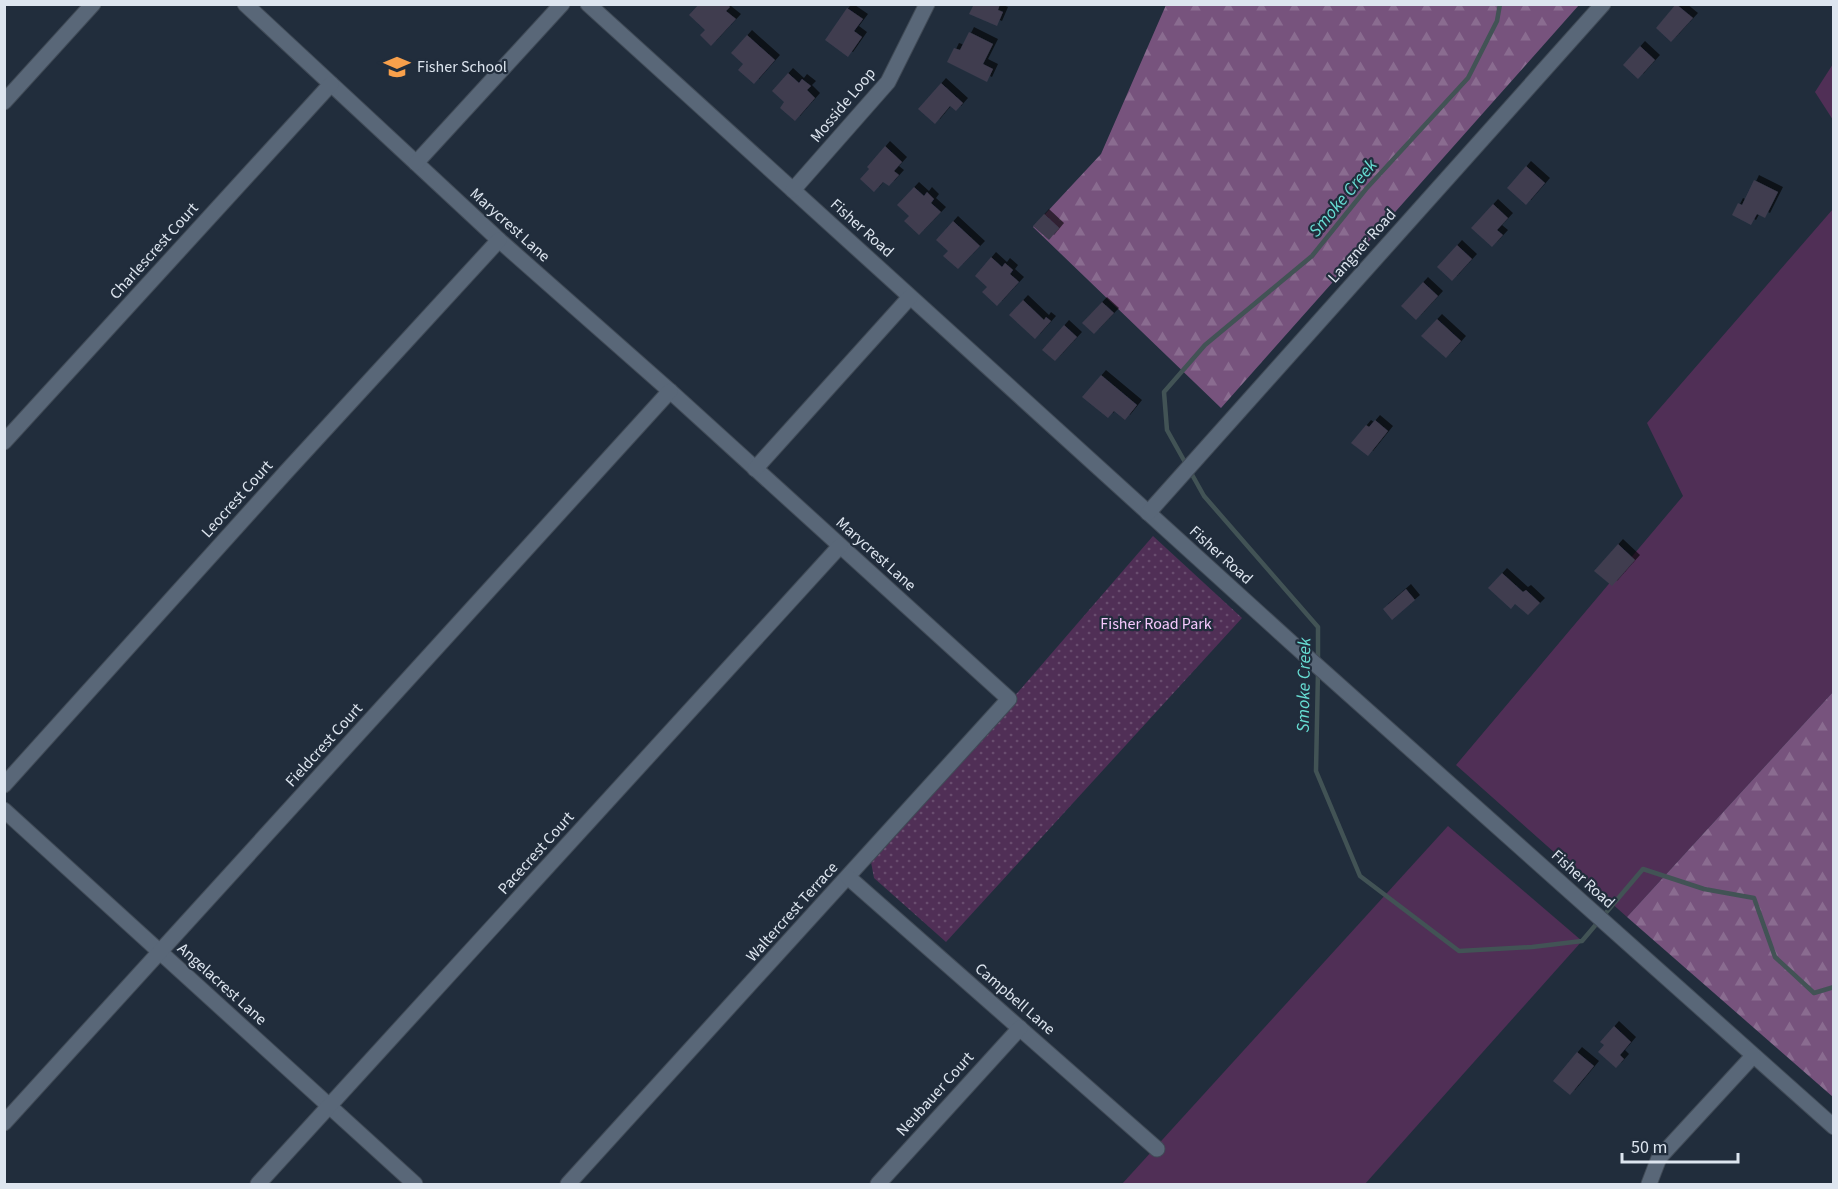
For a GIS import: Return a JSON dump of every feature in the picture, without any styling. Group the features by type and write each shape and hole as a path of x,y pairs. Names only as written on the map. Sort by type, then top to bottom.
{"street":[{"path":"4,102 93,4"},
{"name":"Marycrest Lane","path":"245,4 499,240 670,391 973,666"},
{"path":"416,163 562,4"},
{"name":"Fisher Road","path":"588,4 1295,646 1833,1127"},
{"name":"Mosside Loop","path":"793,190 888,81 927,4"},
{"name":"Langner Road","path":"1148,513 1603,4"},
{"name":"Charlescrest Court","path":"4,442 331,84"},
{"name":"Leocrest Court","path":"4,785 499,240"},
{"path":"755,469 910,297"},
{"name":"Fieldcrest Court","path":"4,1123 670,391"},
{"name":"Pacecrest Court","path":"258,1185 840,546"},
{"name":"Waltercrest Terrace","path":"568,1185 1009,699 973,666"},
{"name":"Angelacrest Lane","path":"4,810 415,1185"},
{"name":"Campbell Lane","path":"848,877 1157,1149"},
{"name":"Neubauer Court","path":"878,1185 1020,1028"},
{"path":"1649,1185 1659,1158 1753,1056"}],"green space":[{"path":"1166,5 1579,5 1221,408 1033,227 1101,154"},
{"path":"1833,64 1833,120 1815,92"},
{"path":"1833,209 1833,692 1627,917 1456,765 1683,496 1647,423"},
{"name":"Fisher Road Park","path":"1153,536 1242,618 946,942 874,878 871,862"},
{"path":"1833,692 1833,1097 1627,917"},
{"path":"1448,826 1582,941 1365,1184 1122,1184"}],"building":[{"path":"699,4 727,4 730,7 726,11 736,19 711,46 700,35 705,30 689,15"},
{"path":"974,4 1000,4 998,10 1003,12 997,26 969,14"},
{"path":"1676,4 1693,18 1671,42 1656,28"},
{"path":"847,8 863,19 854,31 862,37 848,57 825,40"},
{"path":"969,32 993,44 983,64 993,69 987,82 947,62 954,48 960,50"},
{"path":"747,35 775,60 754,84 738,70 743,64 731,53"},
{"path":"1640,46 1655,60 1638,79 1623,65"},
{"path":"788,73 799,83 802,79 811,86 807,90 815,98 795,121 780,108 784,102 772,91"},
{"path":"941,83 963,103 956,111 950,106 935,124 918,109"},
{"path":"885,146 902,162 894,171 899,175 889,186 883,182 874,192 860,179"},
{"path":"1526,166 1545,183 1526,205 1507,188"},
{"path":"1754,180 1778,192 1765,218 1757,214 1751,225 1732,215 1738,203 1742,205"},
{"path":"914,187 924,196 927,192 934,199 931,203 941,212 919,235 904,221 909,216 897,205"},
{"path":"1493,204 1508,218 1497,230 1503,235 1492,247 1471,228"},
{"path":"1044,214 1059,228 1049,240 1033,226"},
{"path":"953,221 980,246 958,269 943,256 948,251 936,240"},
{"path":"1457,245 1472,259 1452,281 1437,267"},
{"path":"991,257 1002,267 1005,263 1013,270 1010,274 1019,282 997,306 982,292 987,287 975,276"},
{"path":"1423,282 1438,296 1416,320 1401,306"},
{"path":"1023,300 1044,320 1046,317 1051,321 1035,339 1009,315"},
{"path":"1102,302 1114,313 1094,334 1082,323"},
{"path":"1437,319 1461,341 1446,358 1421,336"},
{"path":"1064,325 1077,337 1055,361 1042,350"},
{"path":"1101,375 1137,405 1125,420 1114,411 1108,418 1082,397"},
{"path":"1375,420 1388,431 1368,456 1351,443 1366,425 1369,427"},
{"path":"1618,544 1635,560 1612,586 1594,571"},
{"path":"1502,573 1523,592 1526,590 1540,603 1528,615 1515,604 1511,609 1488,588"},
{"path":"1406,589 1415,600 1392,620 1383,609"},
{"path":"1614,1026 1631,1042 1620,1055 1624,1059 1616,1068 1598,1052 1604,1045 1600,1042"},
{"path":"1577,1052 1594,1066 1570,1095 1553,1081"}],"waterway":[{"name":"Smoke Creek","path":"1186,464 1167,430 1164,392 1205,345 1312,256 1366,189 1468,78 1497,21 1500,4"},
{"name":"Smoke Creek","path":"1190,471 1204,496 1318,627 1318,660"},
{"name":"Smoke Creek","path":"1318,671 1316,771 1360,876 1459,951 1532,947 1582,941 1643,869 1704,889 1754,898 1775,957 1814,993 1834,987"}],"place":[{"name":"Fisher School","path":"397,67"}]}
